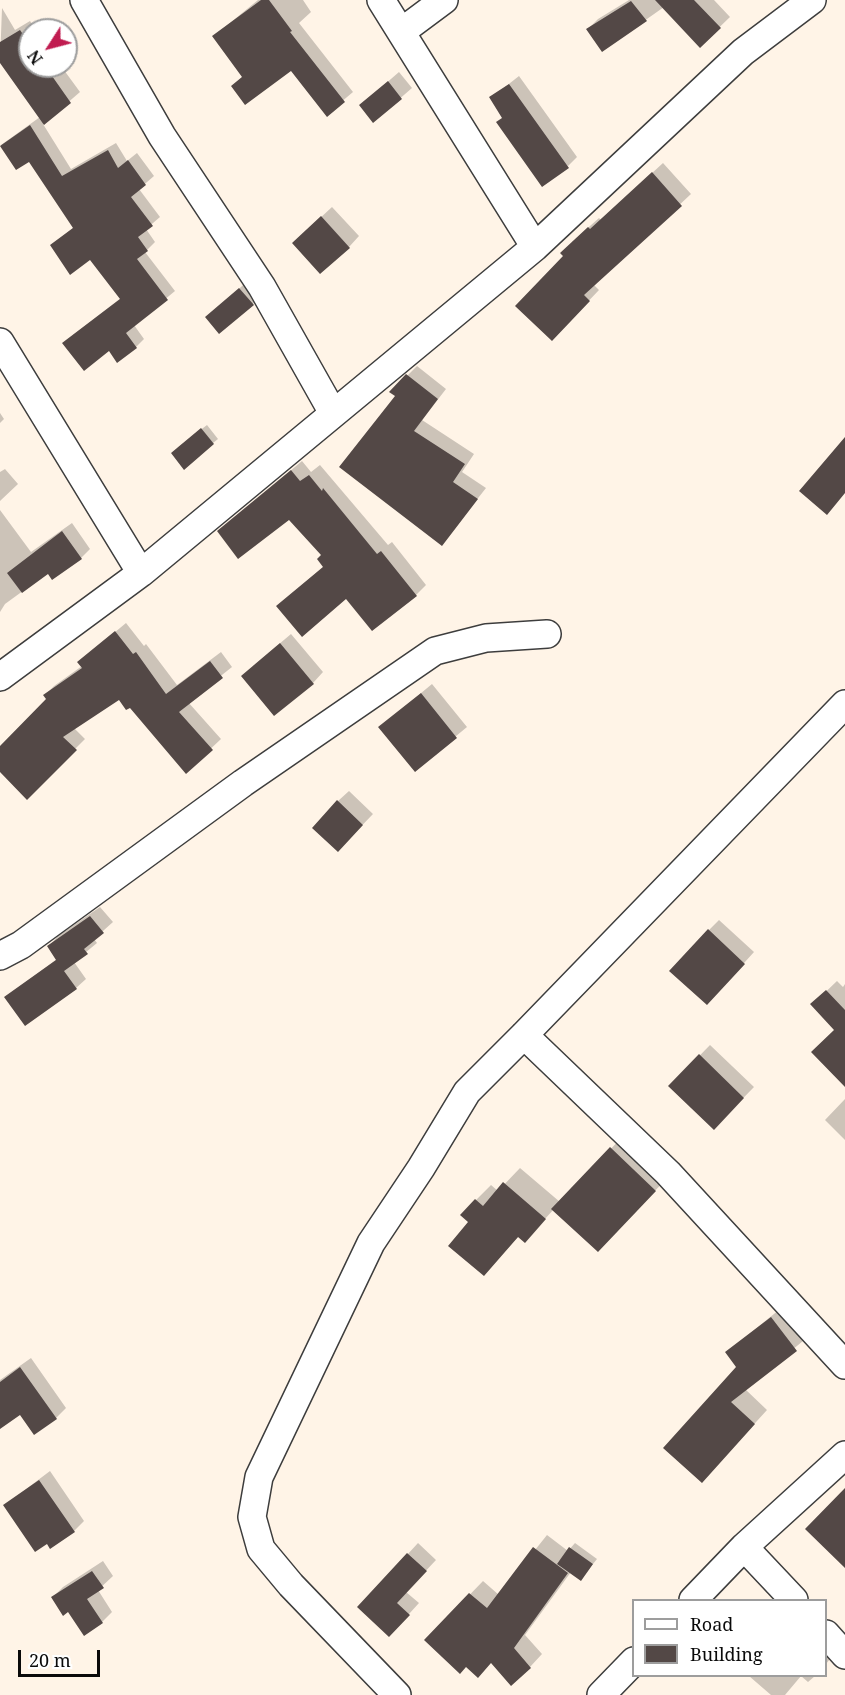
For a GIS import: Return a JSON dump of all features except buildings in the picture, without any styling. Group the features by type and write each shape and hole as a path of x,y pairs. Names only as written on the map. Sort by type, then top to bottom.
{"street":[{"path":"84,0 162,136 262,287 333,413"},
{"path":"381,0 535,247"},
{"path":"401,32 444,0"},
{"path":"0,677 141,573 535,247 735,60 812,0"},
{"path":"0,342 141,573"},
{"path":"0,956 21,945 243,783 435,651 486,638 547,634"},
{"path":"397,1695 291,1585 261,1550 252,1517 260,1477 371,1243 421,1168 466,1092 845,704"},
{"path":"524,1035 668,1173 845,1365"},
{"path":"694,1599 744,1547 845,1455"},
{"path":"744,1547 793,1599"},
{"path":"827,1636 845,1654"},
{"path":"601,1695 632,1662"}]}
